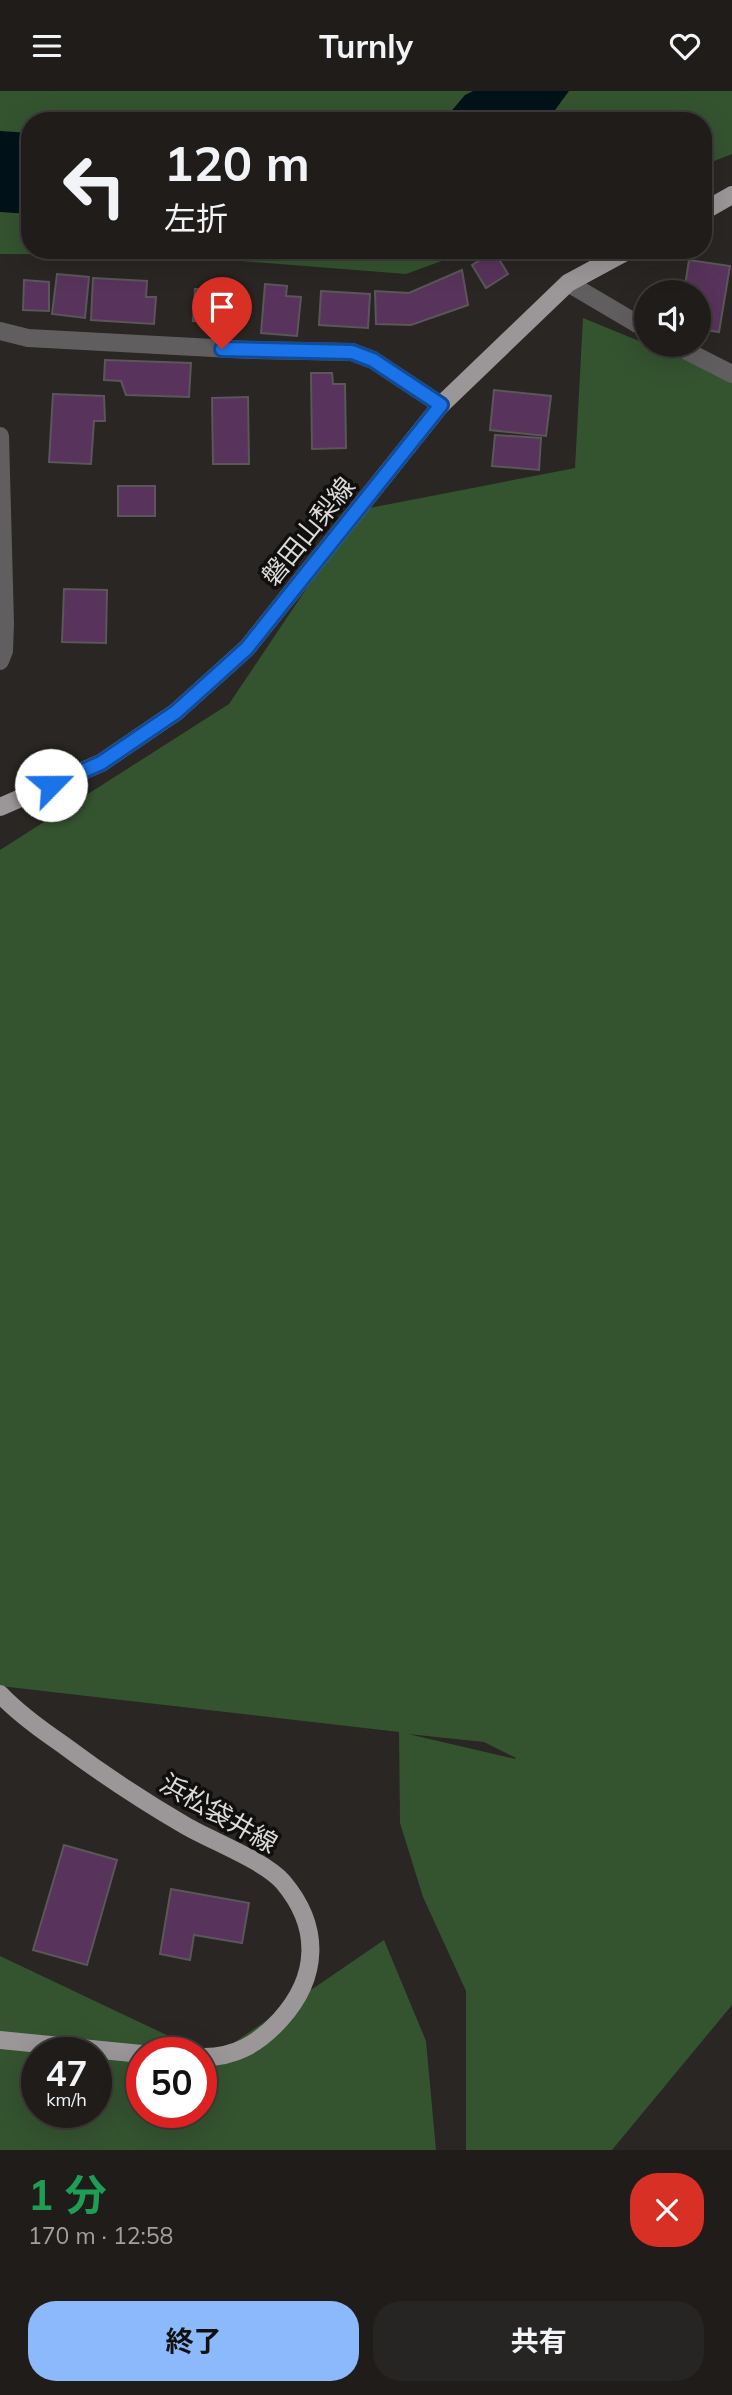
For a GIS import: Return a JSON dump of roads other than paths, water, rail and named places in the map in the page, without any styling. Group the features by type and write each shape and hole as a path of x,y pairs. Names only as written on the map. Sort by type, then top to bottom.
{"main road":[{"path":"712,206 732,195"},
{"name":"磐田山梨線","path":"0,807 101,763 176,712 247,648 441,405 568,283 612,259"},
{"name":"浜松袋井線","path":"0,1694 16,1711 110,1780 188,1827 251,1860 281,1880 300,1907 312,1939 307,1973 294,2005 270,2031 246,2050 217,2056"},
{"path":"0,2040 126,2053"}],"street":[{"path":"568,283 634,322"},
{"path":"0,331 42,338 250,351 352,352 373,360 441,405"},
{"path":"699,357 732,374"},
{"path":"0,436 5,623 4,651 0,661"}]}
